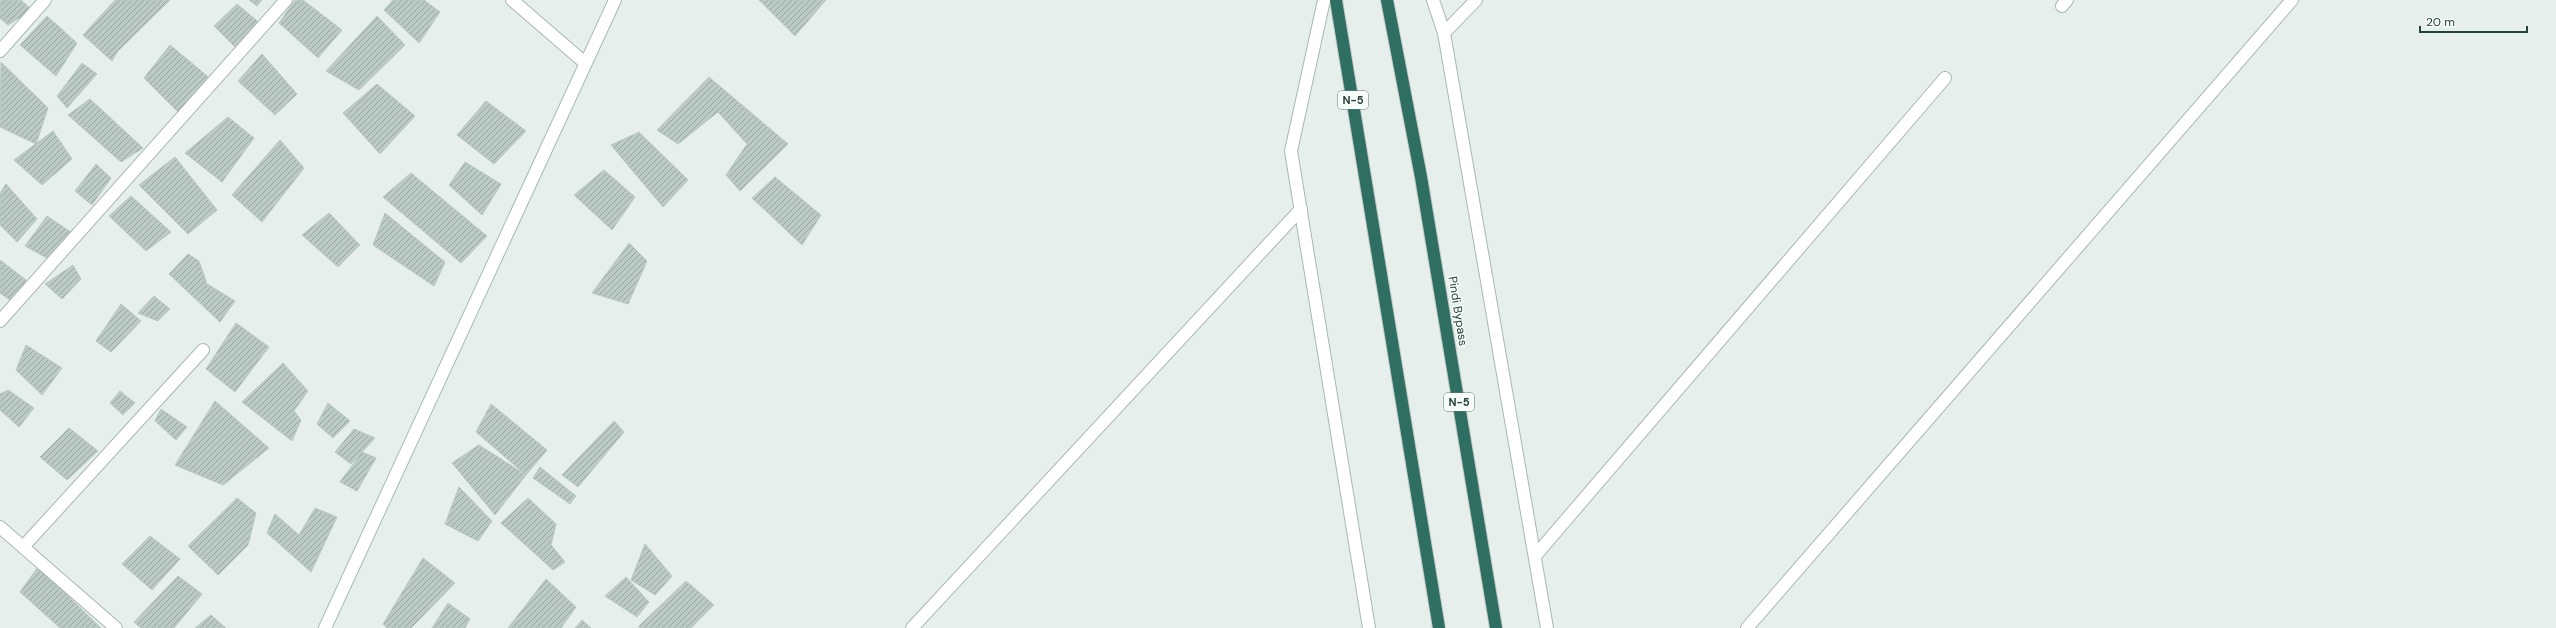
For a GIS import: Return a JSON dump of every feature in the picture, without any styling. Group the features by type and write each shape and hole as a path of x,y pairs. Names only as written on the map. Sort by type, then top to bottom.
{"highway":[{"name":"N-5","path":"1336,0 1439,628"},
{"name":"Pindi Bypass","path":"1387,0 1421,177 1496,628"}],"street":[{"path":"0,51 45,0"},
{"path":"0,321 286,0"},
{"path":"512,0 585,63"},
{"path":"325,628 615,0"},
{"path":"1324,0 1291,151 1369,628"},
{"path":"1433,0 1444,33 1547,628"},
{"path":"1444,33 1476,0"},
{"path":"1747,628 2292,0"},
{"path":"1535,556 1945,78"},
{"path":"912,628 1301,209"},
{"path":"23,547 203,350"},
{"path":"0,527 116,628"}],"building":[{"path":"0,0 21,0 32,10 8,25 0,18"},
{"path":"115,0 170,0 118,51 112,61 83,35"},
{"path":"249,0 262,0 257,6"},
{"path":"295,0 303,0 342,30 318,58 279,23"},
{"path":"393,0 424,0 440,12 419,43 384,10"},
{"path":"759,0 826,0 795,36"},
{"path":"237,4 262,25 236,48 214,26"},
{"path":"47,16 77,43 56,76 20,45"},
{"path":"377,16 405,45 359,90 326,71"},
{"path":"170,45 212,80 181,115 144,78"},
{"path":"262,54 297,94 275,115 238,81"},
{"path":"1,62 48,108 36,144 0,127"},
{"path":"82,63 97,74 67,108 57,96"},
{"path":"709,77 788,144 740,191 726,175 747,144 718,112 678,144 657,130"},
{"path":"377,84 415,116 380,154 343,113"},
{"path":"90,99 143,148 121,162 68,115"},
{"path":"486,101 526,131 494,164 457,135"},
{"path":"228,117 254,138 222,182 185,153"},
{"path":"53,131 72,159 42,185 14,160"},
{"path":"639,132 688,180 663,207 611,145"},
{"path":"280,140 304,168 262,222 232,195"},
{"path":"175,157 217,210 188,234 139,185"},
{"path":"465,162 501,184 482,215 449,185"},
{"path":"96,164 111,178 92,205 75,191"},
{"path":"604,170 635,197 612,230 574,195"},
{"path":"411,173 487,236 461,263 383,197"},
{"path":"775,177 821,215 802,245 752,198"},
{"path":"6,184 37,219 17,242 0,225 0,193"},
{"path":"131,196 171,232 146,251 109,216"},
{"path":"329,213 360,245 338,267 302,235"},
{"path":"385,213 445,262 434,286 373,245"},
{"path":"47,216 72,233 49,259 25,246"},
{"path":"629,243 647,261 628,304 592,293"},
{"path":"188,254 199,261 207,284 235,301 220,322 169,274"},
{"path":"0,260 26,280 16,300 10,300 0,293"},
{"path":"73,265 81,279 62,299 45,284"},
{"path":"154,296 170,309 158,321 138,313"},
{"path":"121,304 141,321 111,352 96,341"},
{"path":"236,323 269,347 235,392 206,369"},
{"path":"26,345 62,368 42,395 16,370"},
{"path":"283,363 308,391 294,411 301,420 292,441 242,402"},
{"path":"8,390 34,408 19,427 0,410 0,394"},
{"path":"120,391 135,403 123,415 110,403"},
{"path":"215,401 269,448 223,485 175,465"},
{"path":"328,403 350,421 333,438 317,424"},
{"path":"491,404 547,450 526,475 476,432"},
{"path":"161,409 187,427 176,440 155,421"},
{"path":"614,421 624,432 578,487 562,475"},
{"path":"69,428 98,451 67,480 40,457"},
{"path":"354,429 375,438 351,464 335,452"},
{"path":"479,445 526,475 495,515 452,463"},
{"path":"362,452 376,458 357,491 340,482"},
{"path":"540,467 576,496 570,504 533,478"},
{"path":"459,487 492,521 478,541 445,524"},
{"path":"237,498 256,513 248,545 218,575 188,546"},
{"path":"528,498 556,524 551,545 565,562 553,570 501,523"},
{"path":"315,508 337,517 311,572 267,533 275,514 299,535"},
{"path":"150,536 180,559 152,590 122,564"},
{"path":"645,544 672,576 655,595 631,580"},
{"path":"423,558 455,583 411,628 387,628 383,624"},
{"path":"38,567 101,628 60,628 20,592"},
{"path":"178,576 202,594 174,628 141,628 134,622"},
{"path":"626,577 649,602 637,617 605,596"},
{"path":"546,579 576,607 561,628 508,628"},
{"path":"686,581 714,605 691,628 640,628 639,626"},
{"path":"448,603 470,619 465,628 432,628"},
{"path":"211,615 226,628 195,628"},
{"path":"582,620 591,628 575,628"}]}
